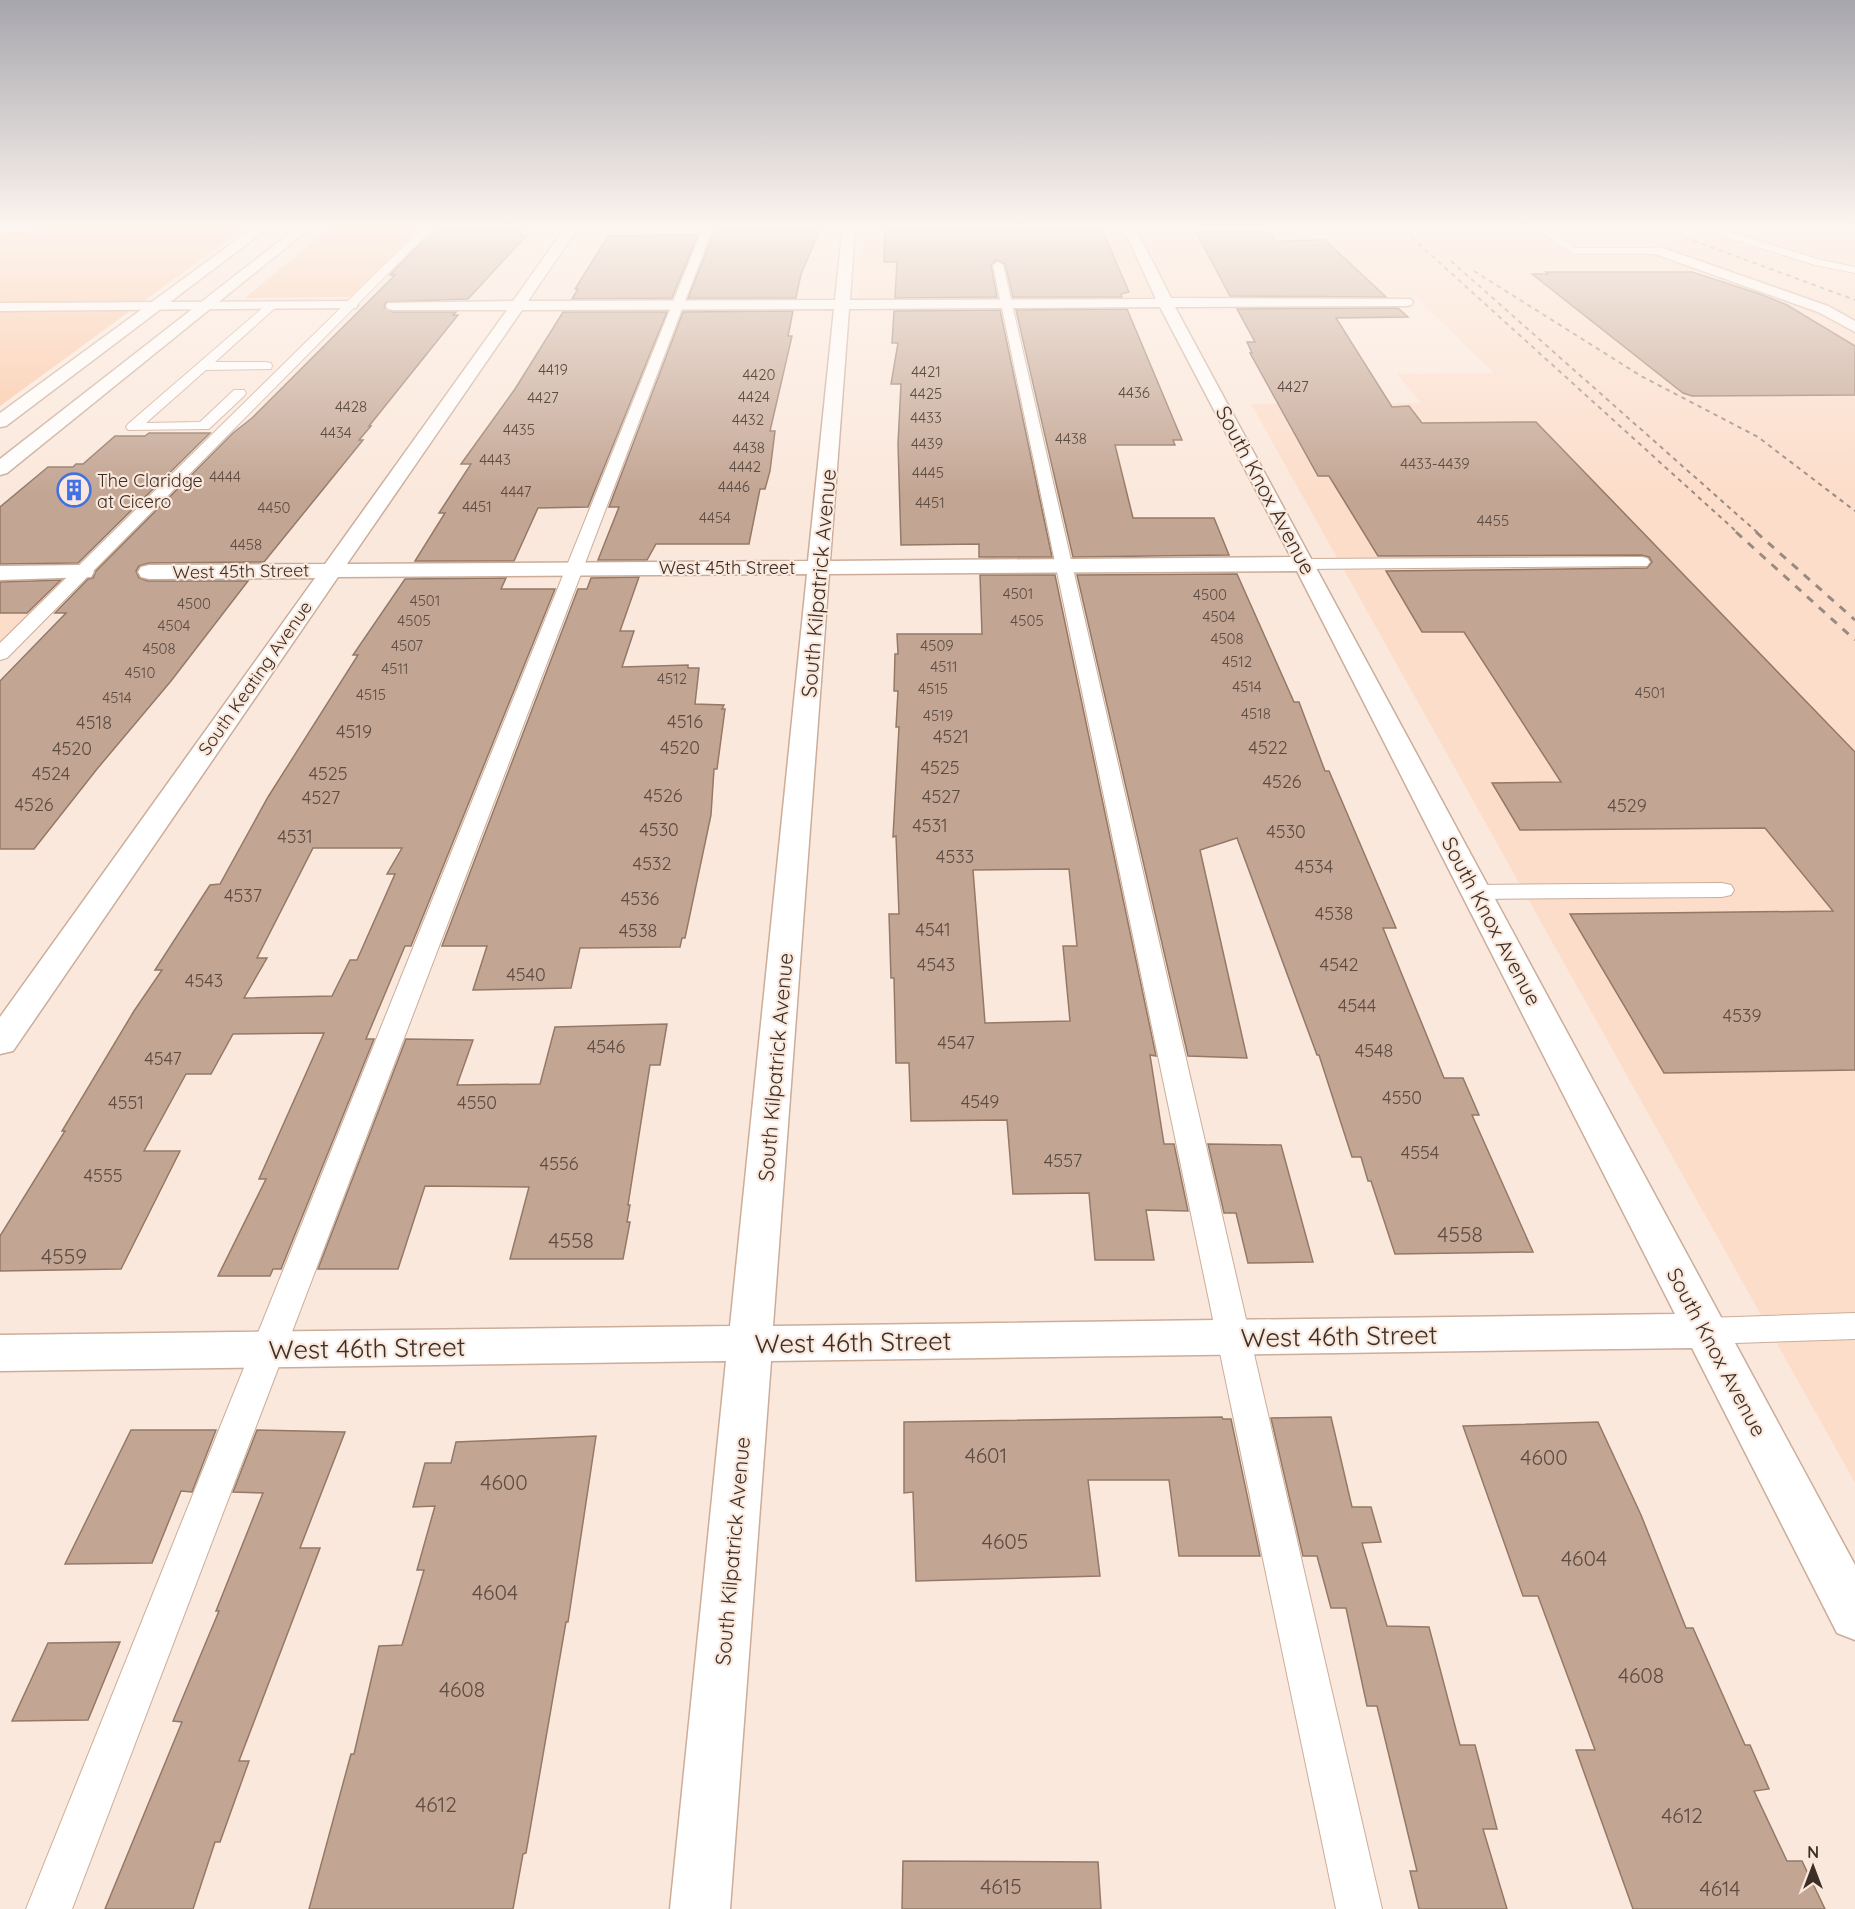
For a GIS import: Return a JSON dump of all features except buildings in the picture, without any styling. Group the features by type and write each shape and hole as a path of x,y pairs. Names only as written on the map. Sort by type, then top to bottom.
{"street":[{"path":"0,422 147,314"},
{"path":"0,469 196,314"},
{"name":"South Keating Avenue","path":"0,1043 330,570 513,314"},
{"name":"South Kilpatrick Avenue","path":"700,1909 841,314"},
{"name":"South Knox Avenue","path":"1171,314 1305,564 1855,1616"},
{"path":"1832,314 1855,327"},
{"name":"West 45th Street","path":"149,572 1305,564"},
{"path":"0,573 82,572"},
{"name":"West 46th Street","path":"0,1353 1706,1330"}],"lane":[{"path":"202,366 270,363 204,426 133,427 202,366 262,314"},
{"path":"313,322 321,314"},
{"path":"0,654 342,314"},
{"path":"49,1909 675,314"},
{"path":"1008,314 1359,1909"},
{"path":"1305,564 1641,562"},
{"path":"1476,892 1722,890"},
{"path":"1706,1330 1855,1326"}],"shaded area":[{"path":"0,314 126,314 0,406"},
{"path":"1434,314 1855,314 1855,1483 1251,404 1421,403 1397,374 1494,373"},
{"path":"55,591 0,645 0,592"}],"railway":[{"path":"1496,314 1738,533"},
{"path":"1511,314 1758,533"},
{"path":"1543,314 1641,376 1758,437 1855,511"},
{"path":"1736,532 1855,640"},
{"path":"1756,532 1855,620"}],"place":[{"name":"The Claridge at Cicero","path":"74,490"}]}
